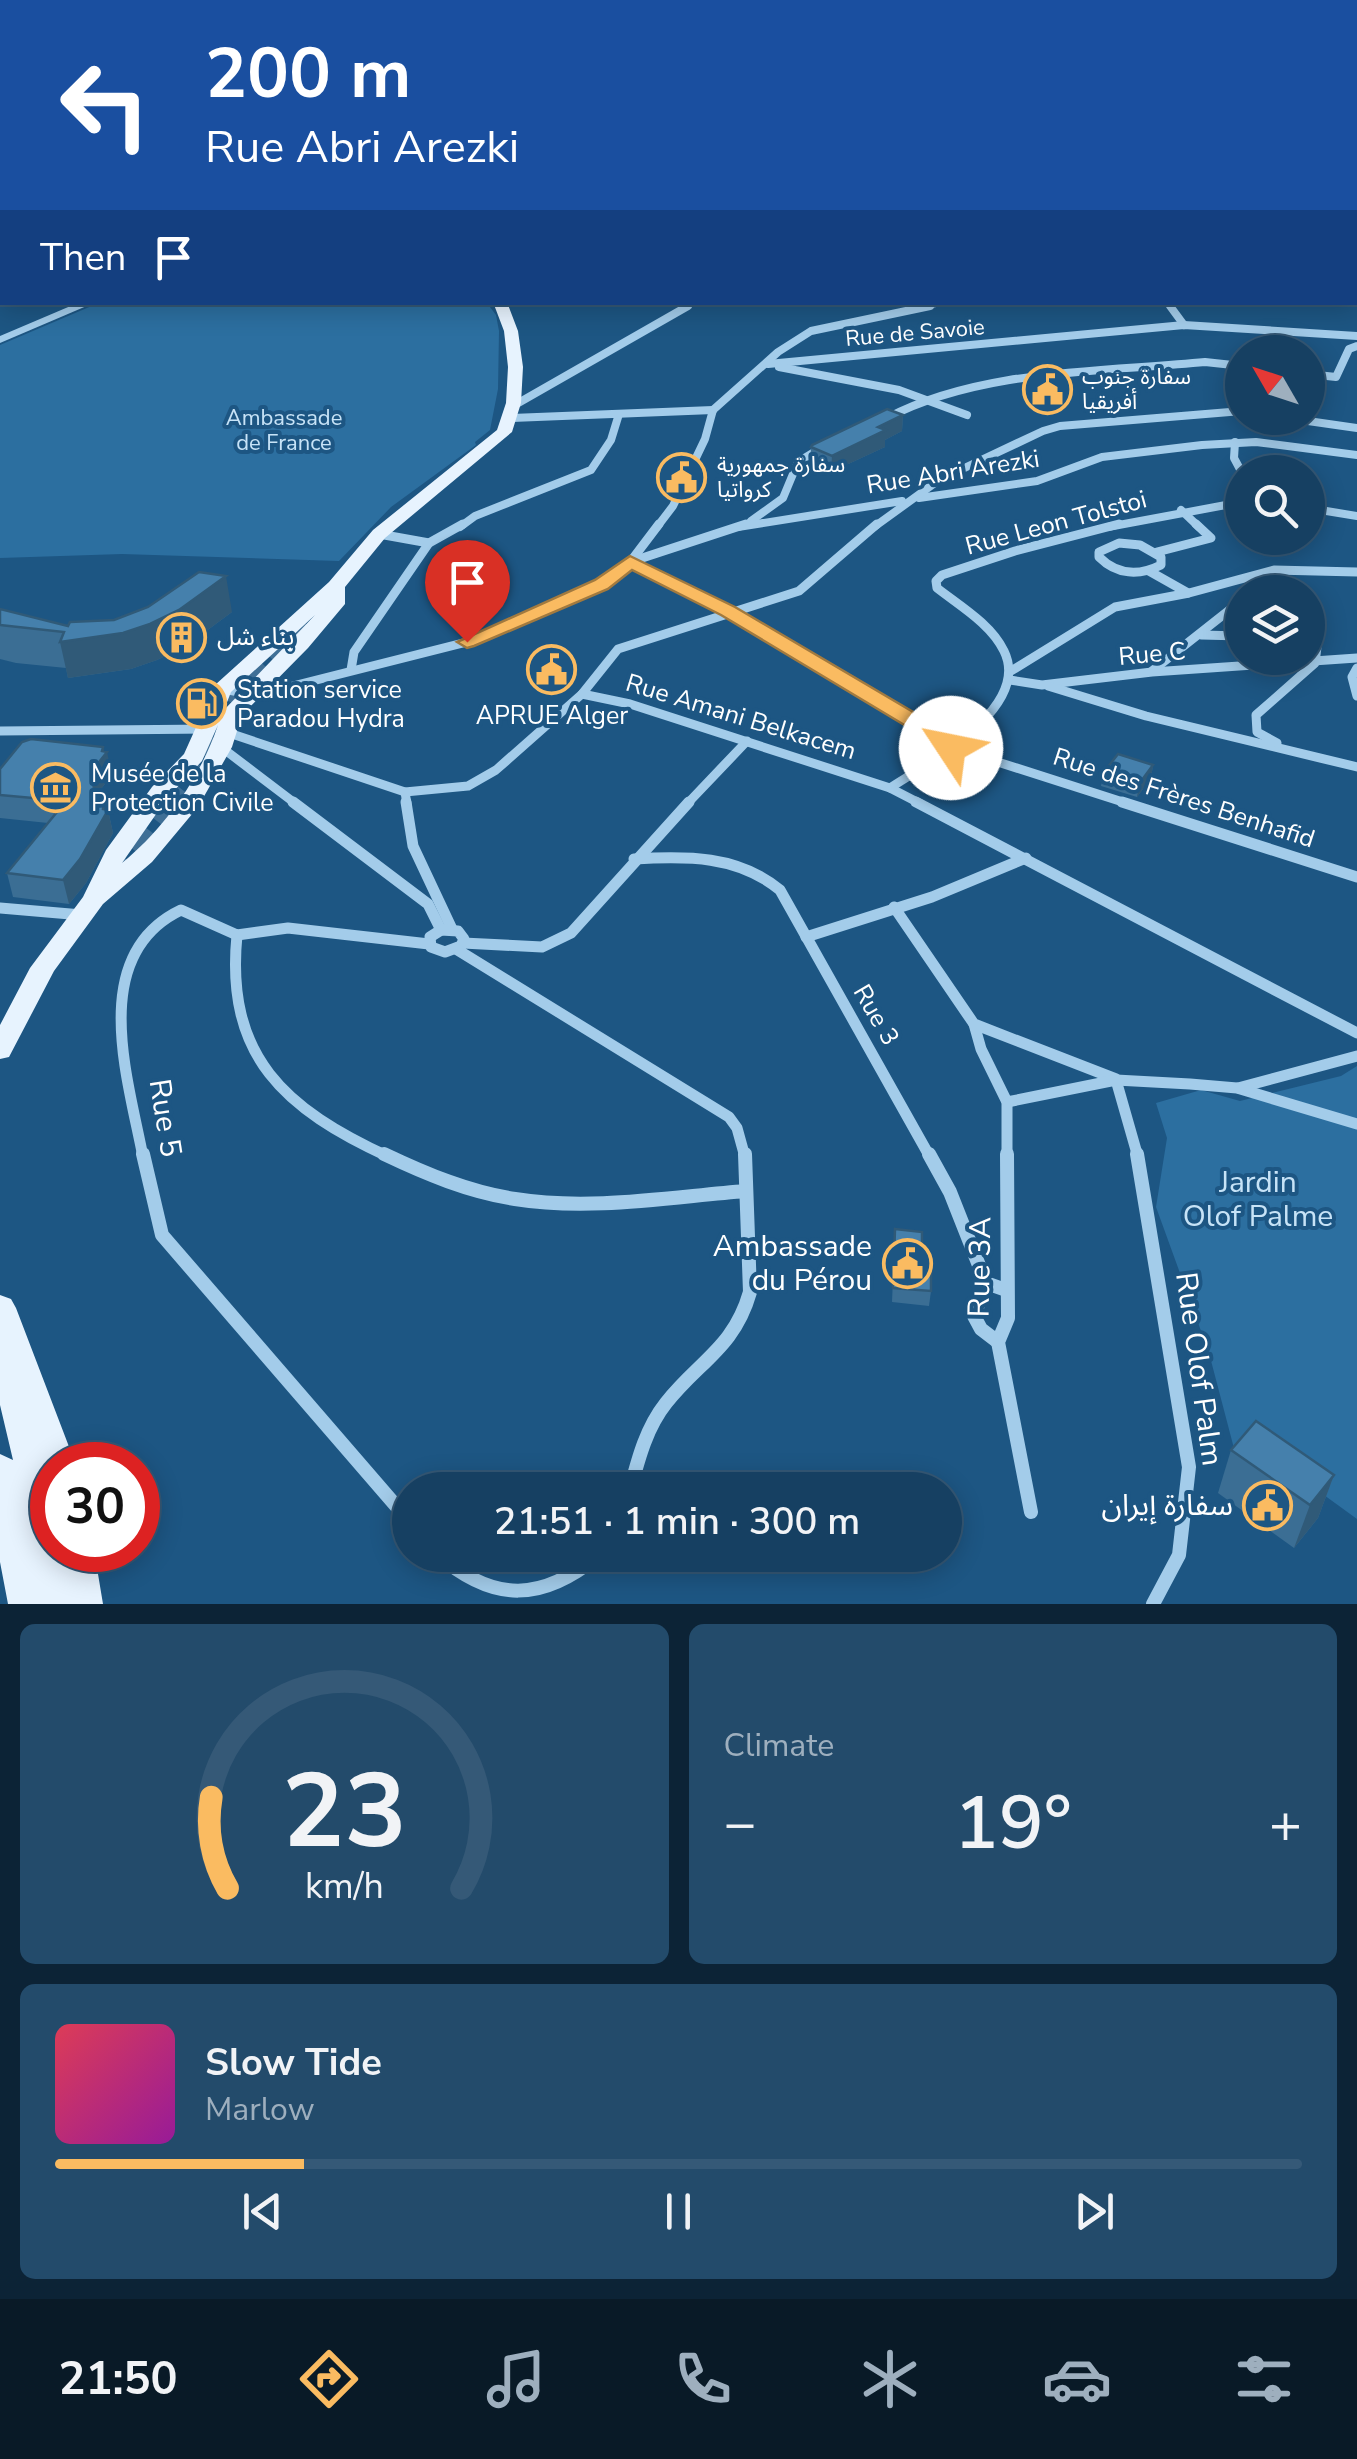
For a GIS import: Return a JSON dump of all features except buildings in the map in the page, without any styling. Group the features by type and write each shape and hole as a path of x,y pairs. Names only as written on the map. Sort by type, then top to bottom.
{"main road":[{"path":"0,1050 42,968 88,907 114,855 166,785 194,756 202,729 222,689 336,586 379,534 492,446 512,412 514,333 503,305"},
{"path":"88,907 164,838 198,790 224,739 232,713 318,625 338,600 336,586"},
{"path":"166,785 198,790"},
{"path":"0,1308 50,1442"},
{"path":"0,1336 48,1540 52,1604"},
{"path":"0,1469 26,1604"},
{"path":"80,1572 85,1604"}],"street":[{"path":"682,0 708,0"},
{"path":"0,340 84,305"},
{"path":"512,412 690,305"},
{"path":"630,562 673,506 705,439 713,410 778,352 811,332 934,305"},
{"path":"1170,305 1184,324"},
{"name":"Rue de Savoie","path":"768,364 1184,324 1357,336"},
{"path":"1325,375 1336,376 1349,349 1357,346"},
{"path":"879,421 925,398 984,383 1205,362 1225,364"},
{"path":"768,364 925,398 967,415"},
{"path":"512,412 619,414 713,410"},
{"path":"0,731 202,729 224,739 405,792 468,786 496,770 582,694 618,649 799,591 820,578 905,501 1034,432 1225,410"},
{"path":"379,534 428,543 442,539 475,516 591,470 611,440 619,414"},
{"path":"1325,423 1357,428"},
{"path":"1234,442 1234,455"},
{"name":"Rue Abri Arezki","path":"222,689 250,694 446,649 488,635 602,584 630,562 746,524 1037,482 1102,456 1234,442 1357,455"},
{"path":"746,524 792,491 798,462 831,444"},
{"name":"Rue Leon Tolstoi","path":"1011,675 988,628 937,588 936,581 981,561 1181,510 1225,504"},
{"path":"1087,534 1108,545 1130,543 1157,552 1211,538 1181,510"},
{"path":"1325,511 1357,516"},
{"path":"350,670 354,652 428,543"},
{"path":"1108,545 1099,557 1109,567 1128,572 1149,572 1161,566 1157,552"},
{"name":"Rue des Frères Benhafid","path":"630,562 728,611 934,733 951,748 1357,878"},
{"path":"1254,575 1274,570 1357,572"},
{"path":"1268,575 1274,570"},
{"path":"1149,572 1189,594"},
{"path":"890,788 974,734 1011,675 1115,607 1189,594 1225,582"},
{"path":"1152,672 1225,614"},
{"path":"1200,635 1225,636"},
{"name":"Rue C","path":"1325,662 1357,658"},
{"name":"Rue C","path":"1011,675 1042,684 1225,668"},
{"path":"1357,668 1352,677 1357,696"},
{"path":"1282,746 1257,732 1256,716 1302,675"},
{"path":"1042,684 1146,716 1357,767"},
{"name":"Rue Amani Belkacem","path":"582,694 630,704 890,788 1357,1032"},
{"path":"224,739 428,904 447,929 462,934 460,946"},
{"path":"746,742 634,859 571,933 557,943 527,948 460,946 439,952 429,944 370,940 328,930 288,928 237,935 234,1004 263,1070 300,1104 378,1152 478,1194 522,1201 746,1191"},
{"path":"405,792 414,846 447,929"},
{"path":"806,937 932,897 1026,858"},
{"name":"Rue 3","path":"634,859 701,859 758,872 780,890 950,1192 986,1283"},
{"path":"0,908 88,907"},
{"name":"Rue 3A","path":"894,907 974,1024 1007,1102 1006,1290 1010,1327 998,1342 1032,1512"},
{"name":"Rue 5","path":"237,935 190,911 175,911 149,931 127,969 118,1022 150,1199 162,1234 200,1283 392,1502"},
{"path":"429,944 430,937 447,929"},
{"path":"460,946 729,1118 738,1128 744,1150 750,1292 745,1315 729,1340 654,1420 635,1472"},
{"path":"974,1024 1085,1064 1116,1080"},
{"path":"1237,1088 1357,1056"},
{"path":"1007,1102 1116,1080 1237,1088 1357,1124"},
{"name":"Rue Olof Palm","path":"1116,1080 1138,1157 1189,1468 1179,1555 1153,1604"},
{"path":"998,1342 984,1333 972,1307 986,1283 1006,1290"},
{"path":"456,1572 468,1583 511,1595 540,1592 578,1572"}],"green space":[{"name":"Ambassade de France","path":"94,305 488,305 496,315 499,331 498,389 490,430 476,445 391,507 339,561 122,554 0,558 0,345"},
{"name":"Jardin Olof Palme","path":"1357,1066 1357,1519 1273,1458 1236,1456 1209,1353 1156,1207 1167,1138 1156,1103 1201,1090 1240,1101 1341,1076"}],"tunnel":[{"path":"168,804 198,765 233,698 304,622"},
{"path":"111,879 170,802"}],"place":[{"name":"سفارة جنوب أفريقيا","path":"1047,390"},
{"name":"سفارة جمهورية كرواتيا","path":"682,478"},
{"name":"بناء شل","path":"182,637"},
{"name":"APRUE Alger","path":"552,670"},
{"name":"Station service Paradou Hydra","path":"202,704"},
{"name":"Musée de la Protection Civile","path":"56,788"},
{"name":"Ambassade du Pérou","path":"907,1263"},
{"name":"سفارة إيران","path":"1268,1505"}],"route":[{"path":"467,642 602,584 630,562 728,611 934,733 951,748"}]}
